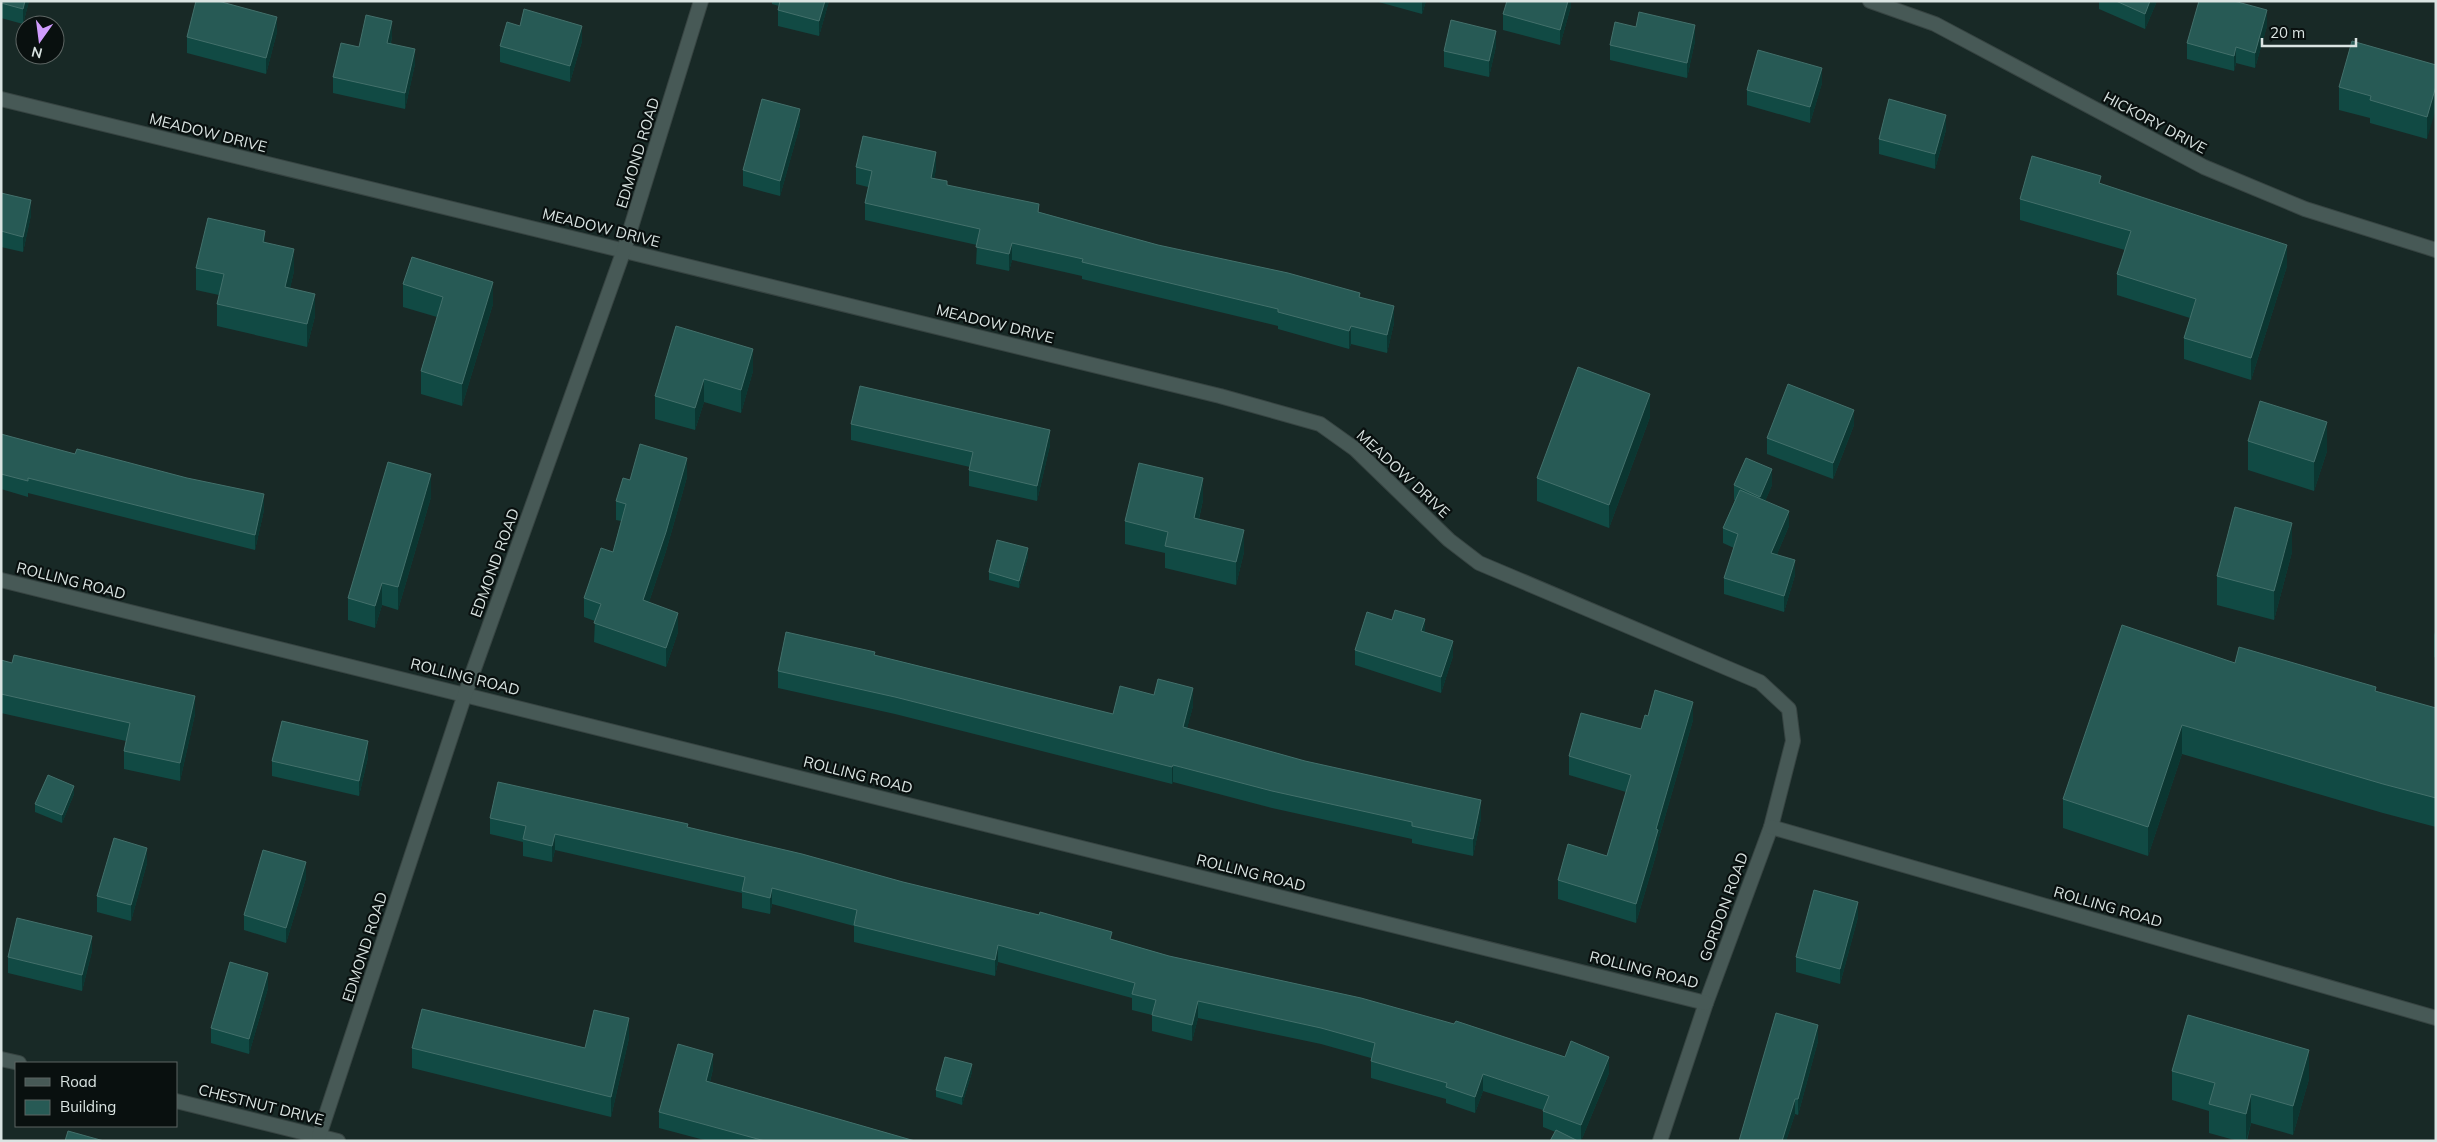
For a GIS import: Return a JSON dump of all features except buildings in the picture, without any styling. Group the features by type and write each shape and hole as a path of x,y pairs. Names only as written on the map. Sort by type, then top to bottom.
{"street":[{"name":"EDMOND ROAD","path":"319,1136 466,694 624,250 702,1"},
{"name":"HICKORY DRIVE","path":"1870,1 1935,24 2204,167 2305,209 2436,250"},
{"name":"MEADOW DRIVE","path":"1,99 1220,396 1320,424 1355,449 1449,540 1479,563 1760,682 1790,709 1793,741 1771,828"},
{"name":"ROLLING ROAD","path":"1,580 1706,1002"},
{"name":"ROLLING ROAD","path":"1771,828 2436,1018"},
{"name":"GORDON ROAD","path":"1660,1141 1706,1002 1771,828"},
{"path":"1,1059 15,1062"},
{"name":"CHESTNUT DRIVE","path":"178,1101 338,1141"}]}
